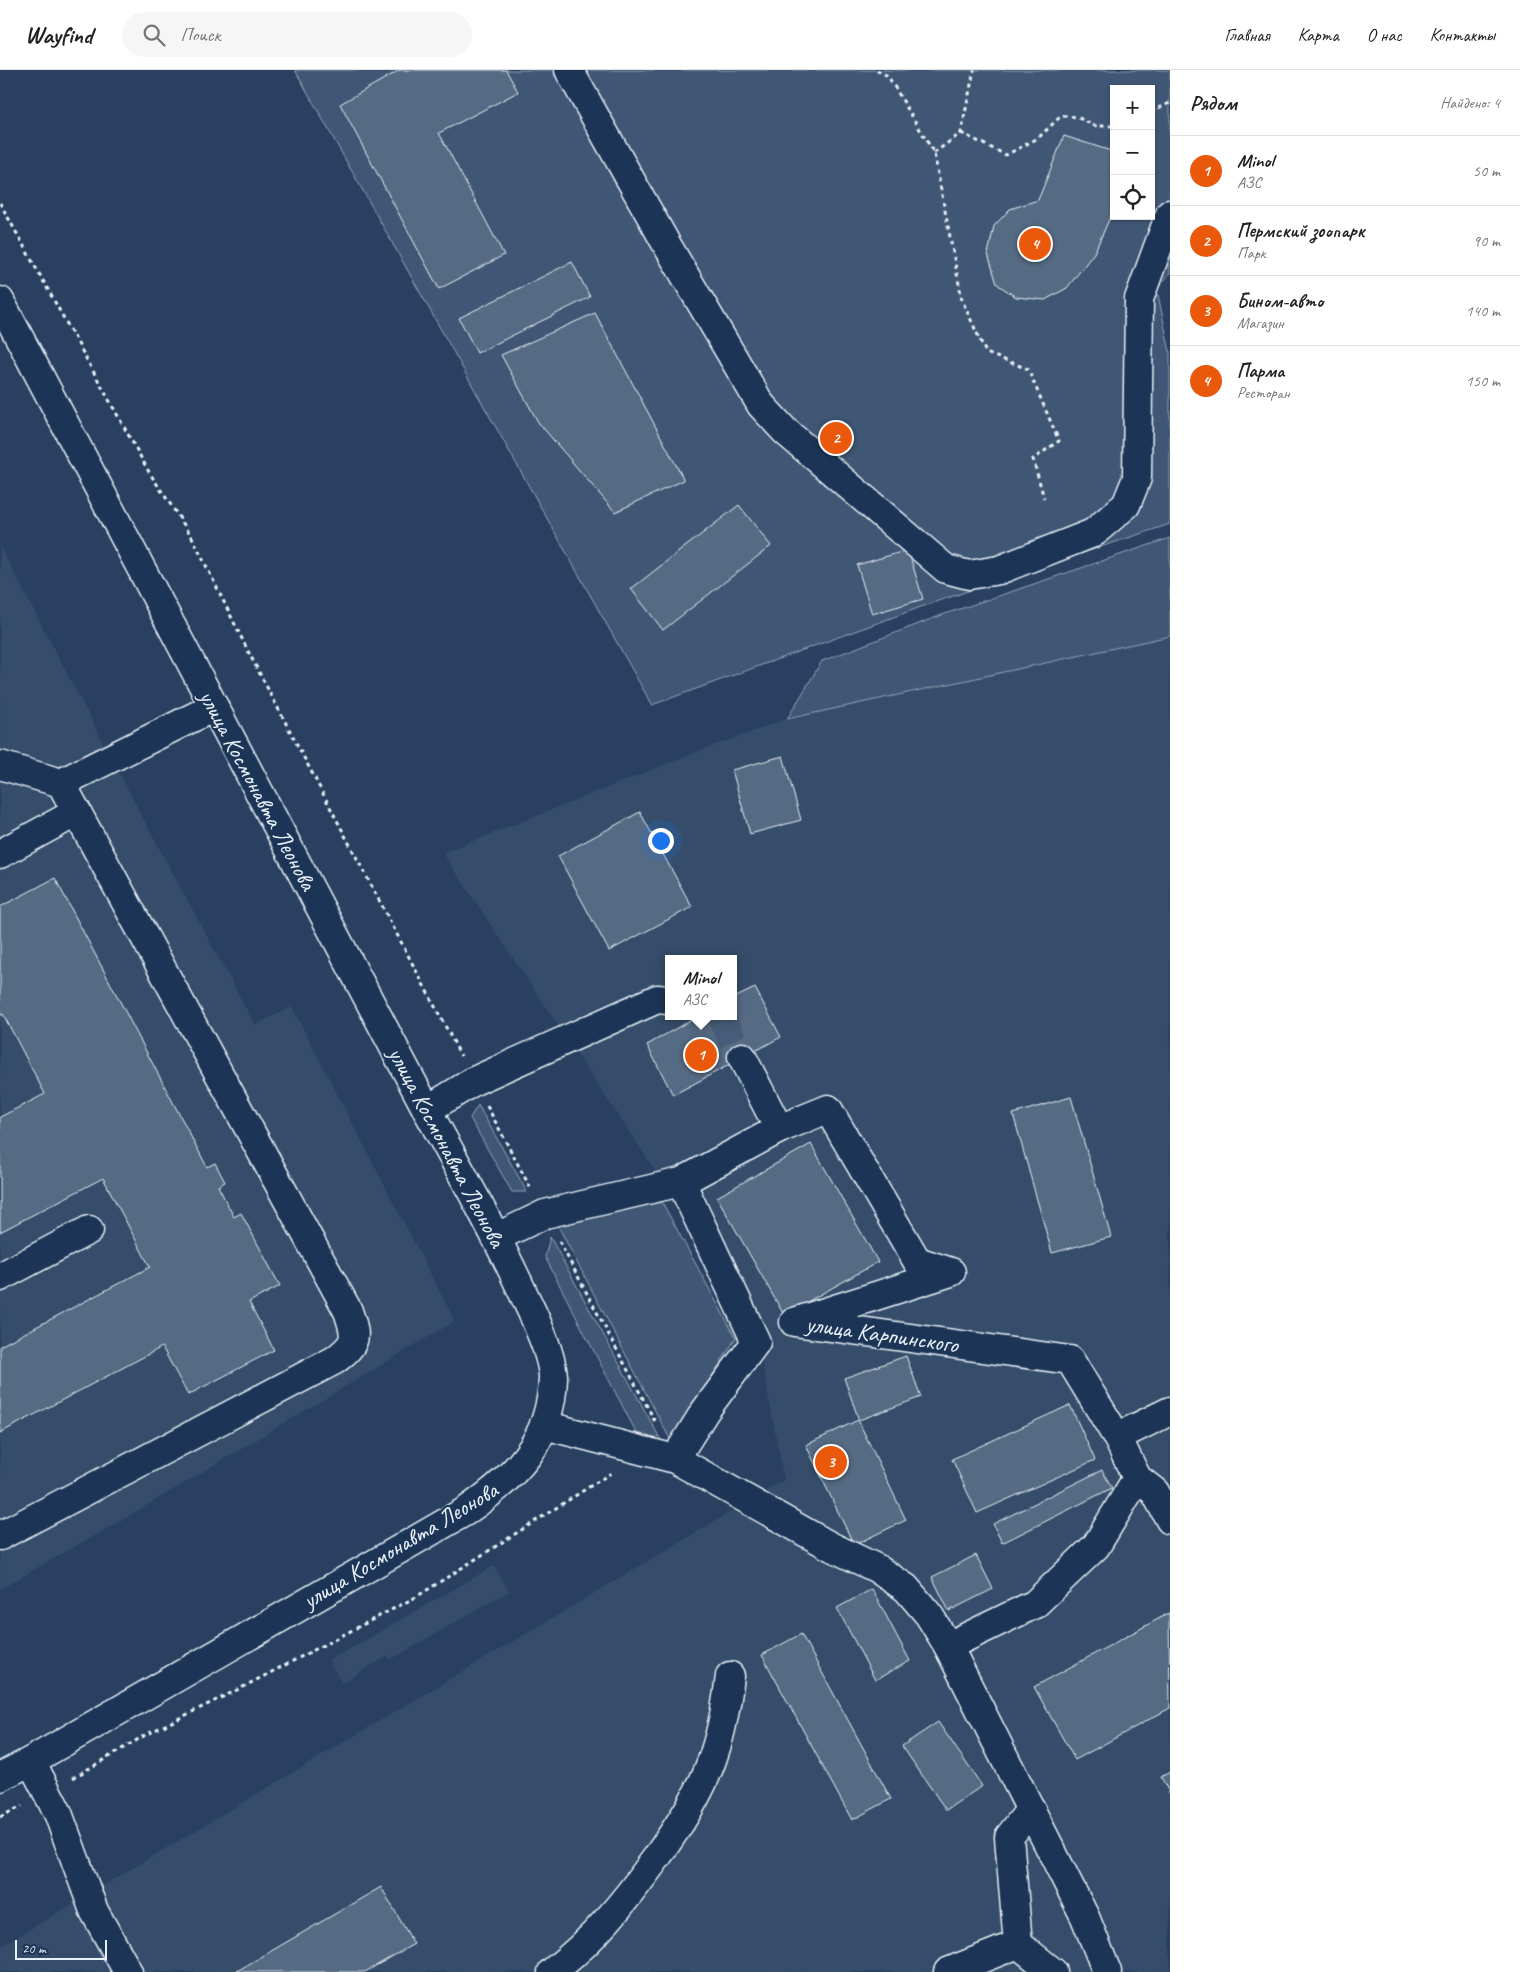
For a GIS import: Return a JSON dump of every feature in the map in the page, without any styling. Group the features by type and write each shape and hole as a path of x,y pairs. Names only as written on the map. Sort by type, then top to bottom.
{"main road":[{"path":"569,70 667,245 761,406 785,431 946,568 969,575 999,570 1093,533 1126,505 1137,478 1139,299 1170,214"},
{"name":"улица Космонавта Леонова","path":"0,301 427,1110 497,1237 538,1324 553,1375 551,1399 544,1425 533,1447 521,1465 506,1481 466,1511 0,1777"},
{"path":"0,765 61,783 214,707"},
{"path":"0,1536 335,1360 351,1347 355,1330 348,1311 61,783"},
{"path":"0,854 77,812"},
{"path":"427,1110 474,1081 657,999 665,1000"},
{"path":"742,1057 778,1130"},
{"path":"497,1237 545,1214 681,1182 778,1130 828,1109 916,1260 756,1342 705,1411 675,1459"},
{"path":"681,1182 756,1342"},
{"path":"0,1277 90,1230"},
{"name":"улица Карпинского","path":"794,1322 951,1272 916,1260"},
{"name":"улица Карпинского","path":"794,1322 1070,1360 1117,1437"},
{"path":"1170,1411 1117,1437 1154,1485 1170,1520"},
{"path":"544,1425 675,1459 830,1546 876,1568 906,1588 929,1615 948,1646 1085,1917 1107,1972"},
{"path":"948,1646 1035,1604 1096,1546 1154,1485"},
{"path":"552,1972 594,1935 612,1916 681,1824 715,1752 723,1722 730,1676"},
{"path":"31,1761 58,1813 94,1911 128,1972"},
{"path":"1031,1809 1009,1837 1018,1944 1053,1972"},
{"path":"948,1972 1018,1944"}],"path":[{"path":"878,70 888,76 934,153 962,300 986,353 1028,369 1059,440 1033,459 1044,498"},
{"path":"934,153 961,134 974,70"},
{"path":"1155,109 1170,103"},
{"path":"961,134 1006,155 1038,138 1061,116 1077,118 1095,126 1110,126"},
{"path":"0,203 149,472 192,536 250,655 675,1459"},
{"path":"0,1817 48,1793 147,1734 239,1689 416,1596 646,1452"}],"shaded area":[{"path":"295,70 1170,70 1170,273 1157,290 1170,352 1170,524 932,603 652,705"},
{"path":"1170,538 1170,636 787,719 822,661 942,615"},
{"path":"0,546 144,820 255,1025 292,1007 455,1321 124,1519 0,1589"},
{"path":"1170,636 1170,1972 0,1972 0,1947 784,1480 754,1319 443,853 707,748 787,719"},
{"path":"478,1105 527,1192 512,1192 470,1118"},
{"path":"662,1202 736,1338 671,1441 557,1224 629,1203"},
{"path":"550,1237 662,1442 636,1432 545,1257"},
{"path":"494,1566 509,1591 390,1660 388,1656 342,1683 329,1661"}],"building":[{"path":"400,70 506,70 518,92 439,133 504,255 439,289 340,104"},
{"path":"1064,136 1110,151 1110,217 1094,253 1067,288 1045,300 1016,297 997,284 988,254 994,226 1010,209 1038,200"},
{"path":"572,262 590,297 477,353 459,318"},
{"path":"595,313 684,480 615,512 538,422 501,355"},
{"path":"739,505 771,546 663,630 631,589"},
{"path":"908,550 923,599 872,614 857,565"},
{"path":"783,756 801,820 750,834 732,770"},
{"path":"640,812 692,907 609,951 558,856"},
{"path":"55,878 207,1167 215,1163 225,1182 218,1186 234,1217 241,1213 280,1286 249,1302 274,1350 188,1395 162,1347 0,1433 0,1346 150,1267 103,1178 0,1232 0,1117 45,1094 3,1014 0,1016 0,907"},
{"path":"755,988 781,1037 673,1095 647,1045 691,1020 737,1020 737,997"},
{"path":"1071,1097 1111,1237 1052,1253 1013,1114"},
{"path":"811,1144 878,1262 784,1315 717,1197"},
{"path":"906,1356 921,1397 859,1420 844,1378"},
{"path":"1070,1405 1095,1460 977,1513 952,1459"},
{"path":"858,1420 906,1520 854,1545 806,1445"},
{"path":"1102,1470 1112,1488 1002,1543 993,1524"},
{"path":"976,1555 993,1589 949,1611 932,1577"},
{"path":"872,1589 910,1661 875,1680 837,1608"},
{"path":"1169,1613 1170,1708 1075,1760 1034,1687"},
{"path":"801,1634 891,1799 852,1820 762,1655"},
{"path":"938,1722 982,1786 946,1810 902,1746"},
{"path":"1170,1772 1170,1794 1161,1777"},
{"path":"381,1887 414,1944 365,1972 237,1971"}],"tunnel":[{"path":"722,1020 742,1057"}],"place":[{"name":"Парма","path":"1035,244"},
{"name":"Пермский зоопарк","path":"836,438"},
{"name":"Minol","path":"701,1055"},
{"name":"Бином-авто","path":"831,1462"}]}
